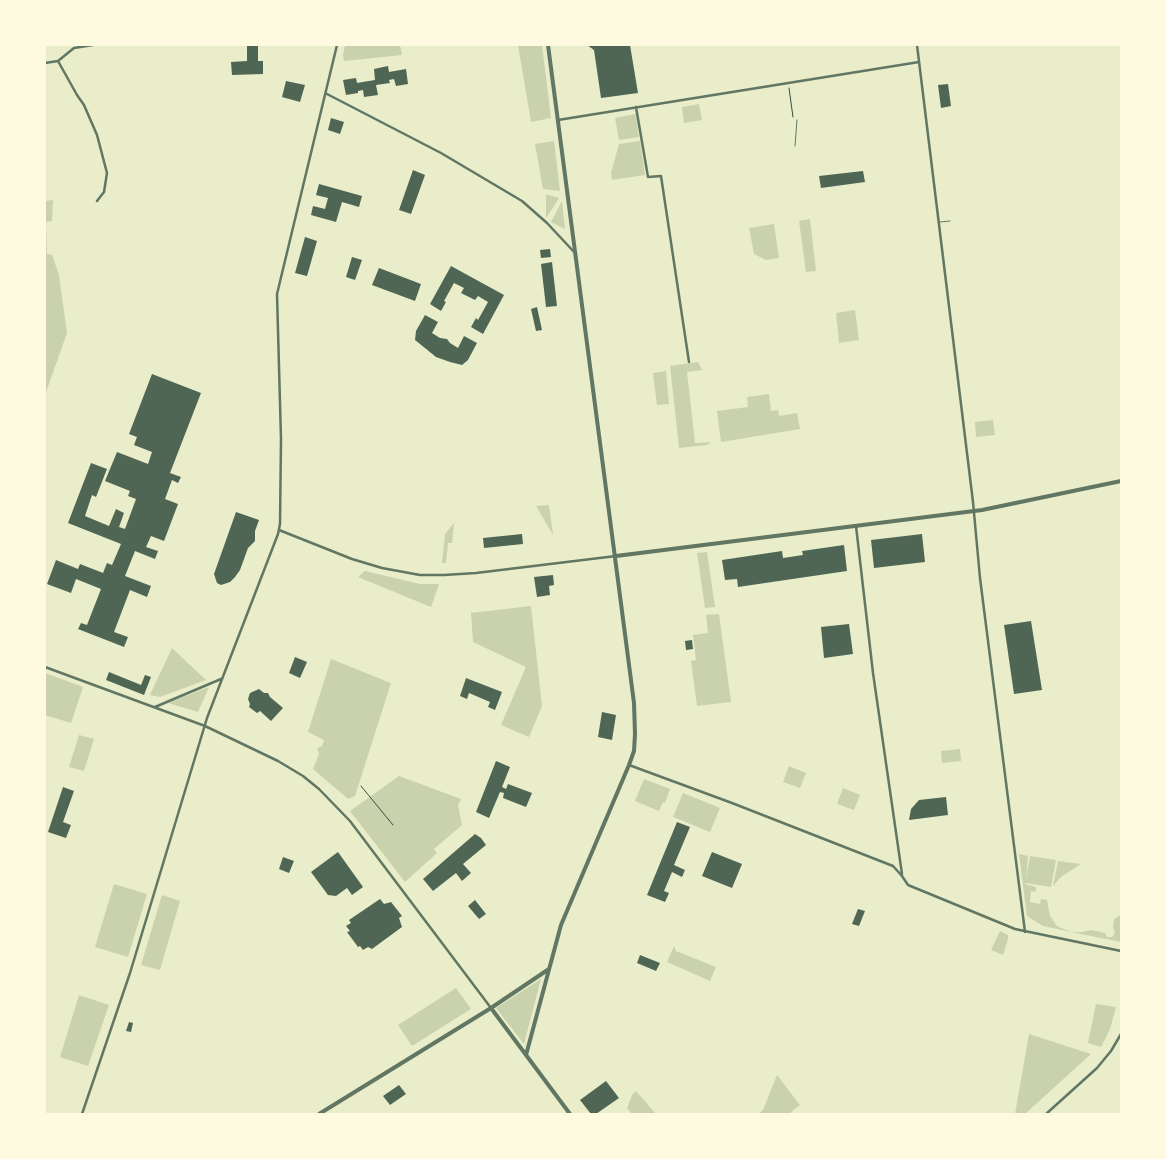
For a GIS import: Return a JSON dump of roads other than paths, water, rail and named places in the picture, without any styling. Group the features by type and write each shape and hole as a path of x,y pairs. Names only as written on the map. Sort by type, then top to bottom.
{"street":[{"path":"45,63 58,60 74,48 93,45"},
{"path":"82,1114 130,973 205,726 278,530 281,439 277,294 337,45"},
{"path":"526,1055 565,915 629,765 635,744 635,711 616,556 548,45"},
{"path":"917,45 974,511 976,545 1025,932"},
{"path":"58,60 84,105 97,135 107,173 104,192 97,201"},
{"path":"558,120 919,62"},
{"path":"326,94 441,154 522,201 547,222 576,254"},
{"path":"636,107 648,178 661,176 689,362"},
{"path":"278,530 352,559 382,568 420,575 439,576 974,511 1121,481"},
{"path":"856,526 873,673 902,876"},
{"path":"45,667 205,726 291,768 320,789 350,821 570,1114"},
{"path":"154,707 223,678"},
{"path":"629,765 893,866 908,885 1025,932 1121,950"},
{"path":"319,1114 491,1008 549,969"},
{"path":"1046,1114 1097,1068 1111,1051 1121,1034"}],"lane":[{"path":"795,146 797,120"},
{"path":"939,222 950,221"}]}
